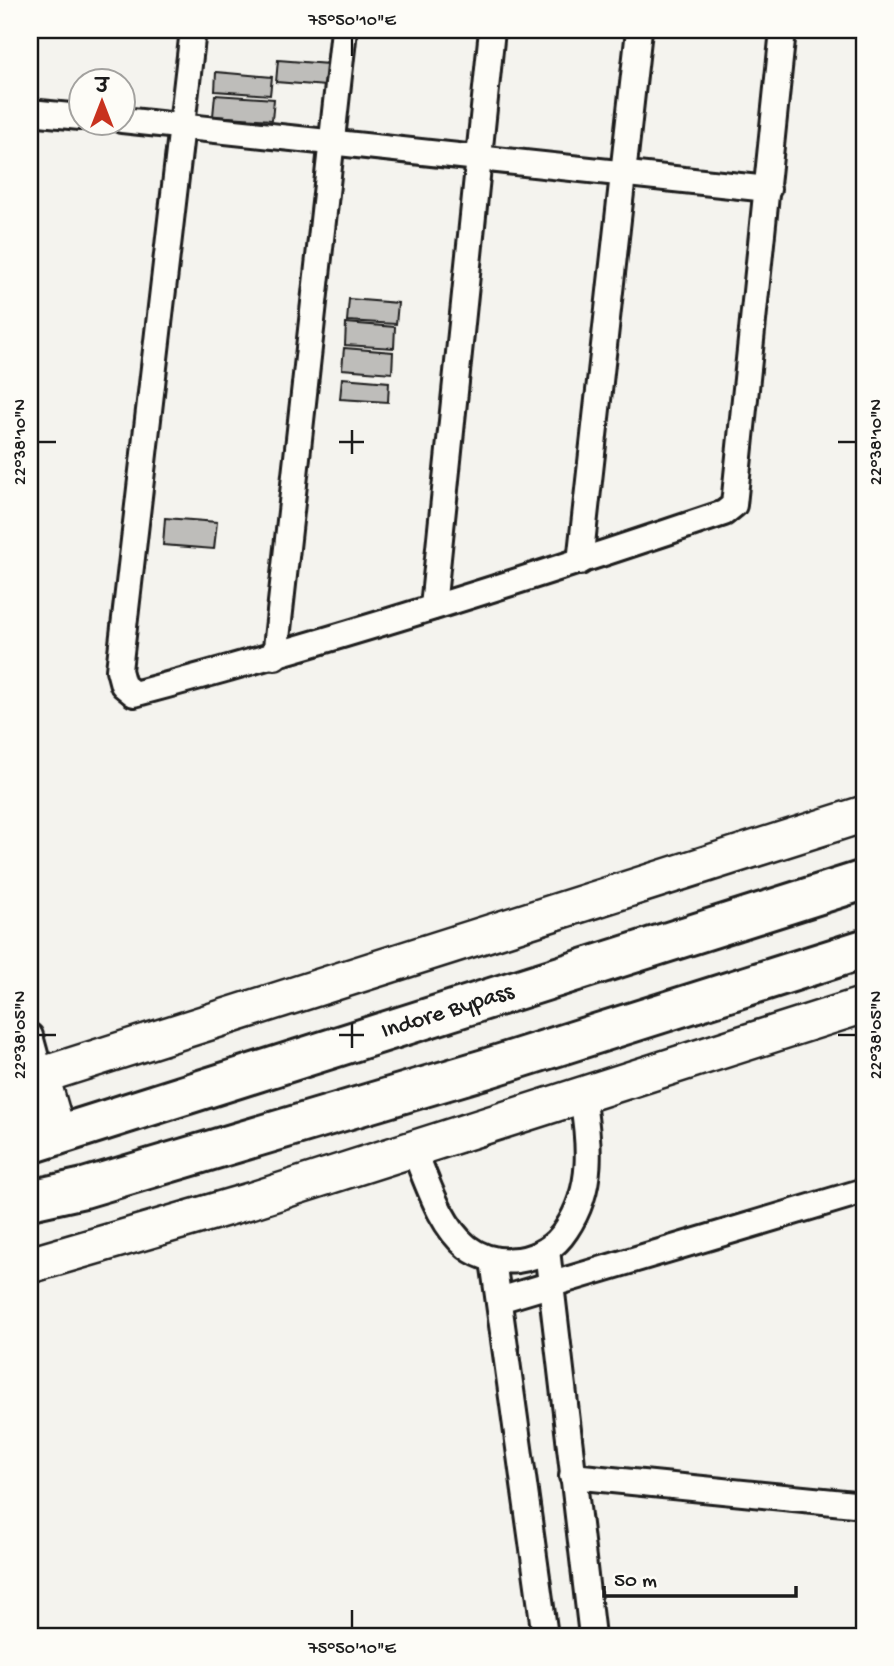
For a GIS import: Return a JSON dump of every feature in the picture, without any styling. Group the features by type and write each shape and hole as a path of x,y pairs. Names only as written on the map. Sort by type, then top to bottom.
{"highway":[{"name":"Indore Bypass","path":"44,1139 864,880"},
{"path":"30,1200 84,1188 488,1068 864,949"}],"street":[{"path":"193,30 119,670 123,685 134,694 275,657 580,562 723,513 734,505 783,30"},
{"path":"275,657 344,30"},
{"path":"433,607 492,30"},
{"path":"580,562 639,30"},
{"path":"30,112 66,116"},
{"path":"136,121 768,189"},
{"path":"35,1078 864,814"},
{"path":"30,1265 158,1229 864,1005"},
{"path":"30,1036 44,1139"},
{"path":"413,1148 440,1209 452,1229 468,1247 493,1260 529,1259 547,1250 561,1237 583,1200 588,1153 582,1095"},
{"path":"499,1300 864,1191"},
{"path":"547,1250 592,1636"},
{"path":"493,1260 545,1636"},
{"path":"572,1476 864,1505"}],"building":[{"path":"278,60 328,64 326,86 276,82"},
{"path":"216,72 272,77 270,95 215,91"},
{"path":"215,95 274,99 272,120 213,116"},
{"path":"349,299 398,303 396,324 347,321"},
{"path":"346,323 395,327 394,348 345,345"},
{"path":"344,348 393,352 392,373 342,369"},
{"path":"342,378 389,382 388,402 340,399"},
{"path":"165,518 217,522 214,549 163,545"}]}
